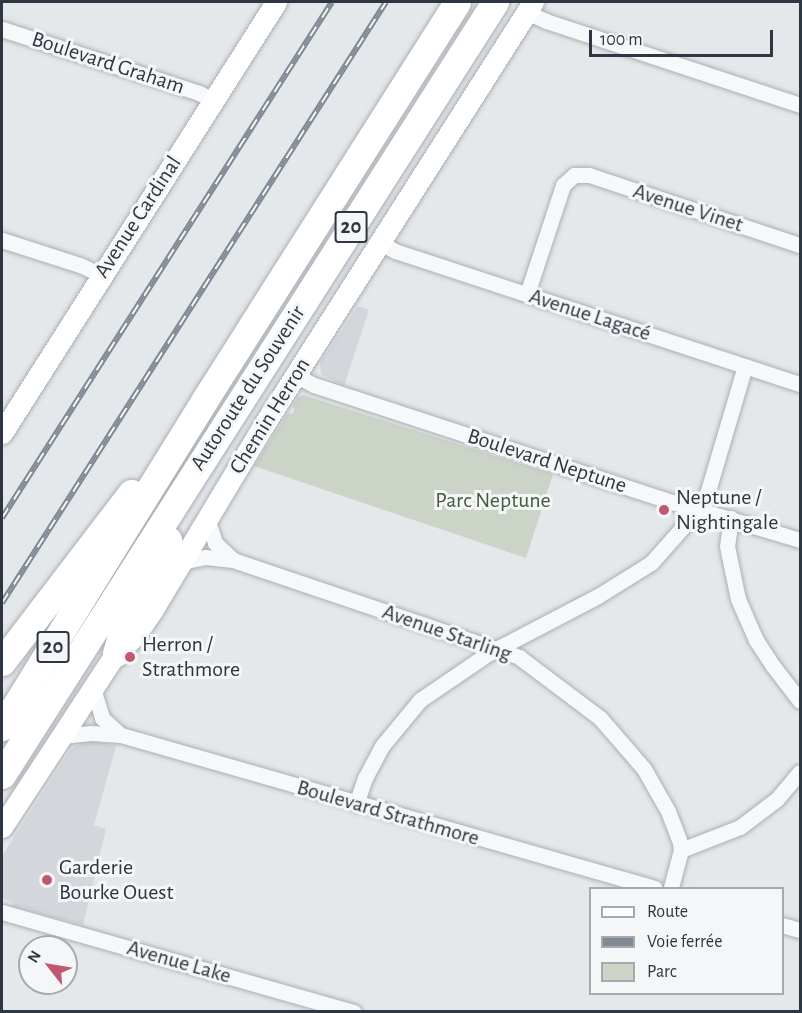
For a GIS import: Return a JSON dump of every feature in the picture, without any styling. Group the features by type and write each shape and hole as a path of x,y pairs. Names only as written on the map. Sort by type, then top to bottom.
{"highway":[{"name":"Autoroute du Souvenir","path":"2,727 204,400 457,2"},
{"name":"Autoroute du Souvenir","path":"2,775 495,2"},
{"path":"2,663 204,400"},
{"path":"116,653 123,629 150,579 207,453"}],"main road":[{"name":"Avenue Cardinal","path":"2,433 276,2"},
{"name":"Chemin Herron","path":"2,827 116,653 135,636 295,375 530,7"}],"street":[{"path":"530,7 546,21 801,105"},
{"name":"Boulevard Graham","path":"2,29 199,93 213,100"},
{"name":"Avenue Vinet","path":"527,294 563,185 574,175 589,175 801,245"},
{"path":"2,240 80,265 101,275"},
{"name":"Avenue Lagacé","path":"380,243 395,251 801,384"},
{"path":"356,804 377,755 413,707 452,677 498,649 598,596 651,563 668,547 697,510 745,366"},
{"name":"Boulevard Neptune","path":"295,375 314,386 697,510 801,540"},
{"name":"Avenue Starling","path":"207,518 215,543 233,560"},
{"path":"731,518 728,546 738,599 756,640 801,701"},
{"name":"Avenue Starling","path":"182,562 205,557 233,560 519,657 577,698 608,726 654,784 673,823 681,850"},
{"path":"93,688 102,718 121,735"},
{"name":"Boulevard Strathmore","path":"62,736 91,733 121,735 651,887"},
{"path":"671,887 681,850 740,827 777,799 801,772"},
{"name":"Avenue Lake","path":"2,912 354,1011"},
{"path":"784,925 801,930"}],"shaded area":[{"path":"358,306 369,310 344,386 321,374 320,363"},
{"path":"87,740 116,746 94,825 106,829 83,925 12,906 13,903 2,898 2,856 71,749"}],"green space":[{"name":"Parc Neptune","path":"303,395 553,474 526,558 254,466 288,413 292,414 295,409 292,407 297,398"}],"railway":[{"path":"2,518 332,2"},
{"path":"2,603 386,2"}],"place":[{"name":"Neptune / Nightingale","path":"664,510"},
{"name":"Herron / Strathmore","path":"130,657"},
{"name":"Garderie Bourke Ouest","path":"47,880"}]}
